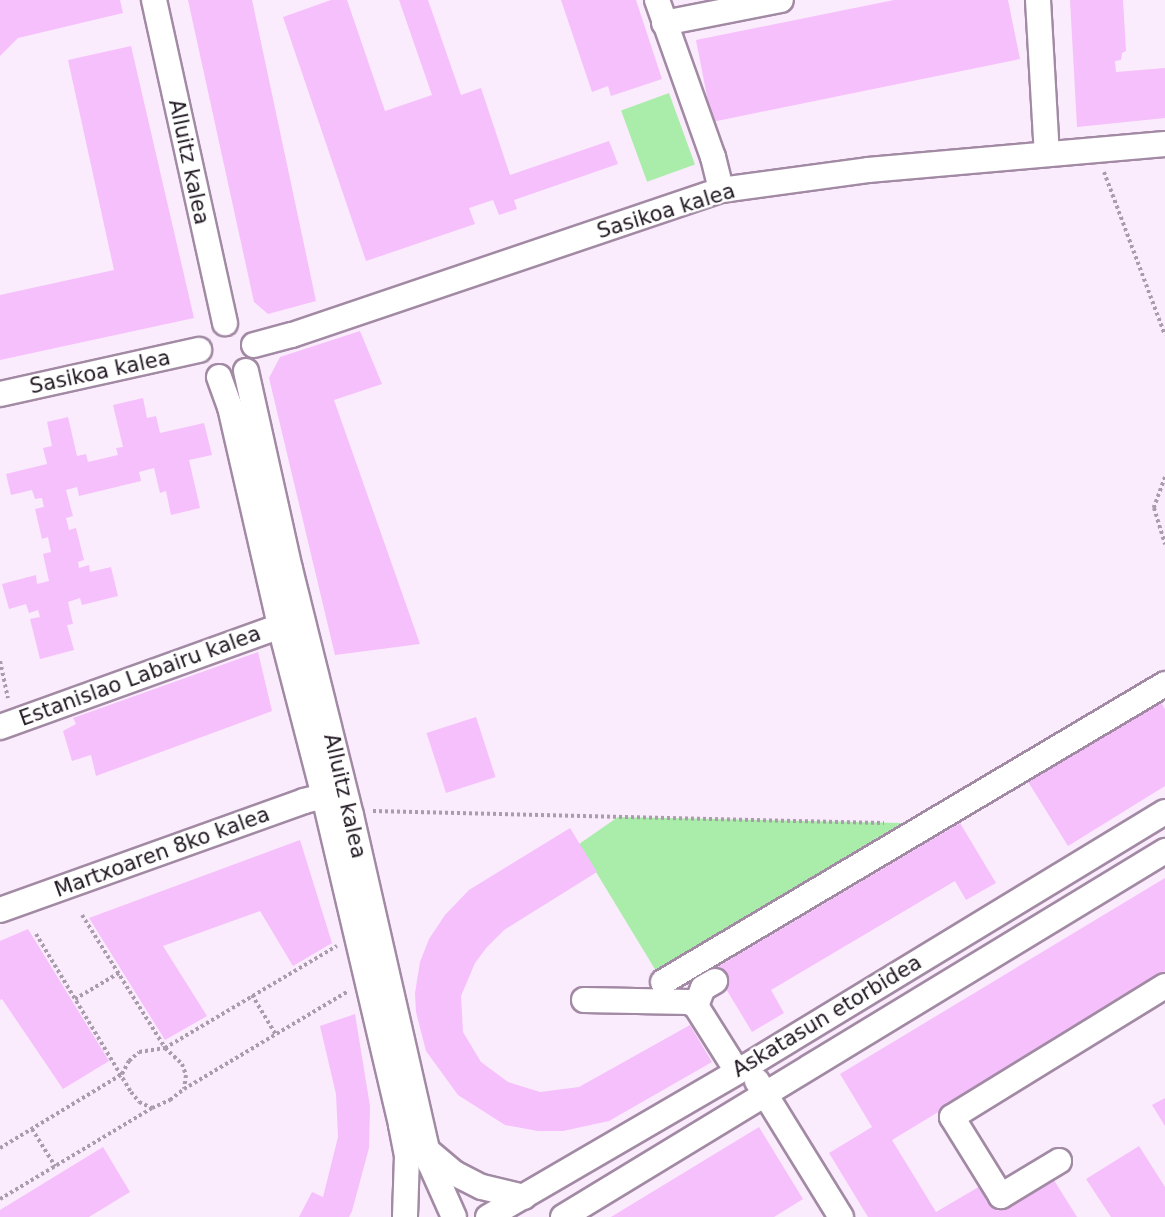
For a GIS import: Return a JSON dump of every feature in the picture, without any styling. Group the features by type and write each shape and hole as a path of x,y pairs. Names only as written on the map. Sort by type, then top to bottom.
{"street":[{"name":"Alluitz kalea","path":"154,0 225,323"},
{"path":"657,0 713,157 721,190"},
{"path":"664,23 781,0"},
{"path":"1038,0 1047,154"},
{"name":"Sasikoa kalea","path":"254,345 292,335 721,190 868,170 1165,144"},
{"path":"225,323 240,326 251,337 254,345 255,354 246,370 233,378 219,377 205,367 199,350 201,342 210,329 225,323"},
{"name":"Sasikoa kalea","path":"0,394 199,350"},
{"name":"Alluitz kalea","path":"246,370 290,569 351,815 428,1151 437,1183 454,1217"},
{"name":"Alluitz kalea","path":"219,377 230,407 280,626 324,796 407,1156 405,1217"},
{"name":"Estanislao Labairu kalea","path":"0,727 280,626"},
{"path":"663,982 1165,684"},
{"name":"Martxoaren 8ko kalea","path":"0,910 304,801 324,796"},
{"name":"Askatasun etorbidea","path":"488,1217 742,1068 1165,812"},
{"name":"Askatasun etorbidea","path":"563,1217 1165,850"},
{"path":"696,1006 704,988 715,981"},
{"path":"1059,1161 1001,1196 952,1117 1165,987"},
{"path":"584,1000 690,1002 696,1006 764,1094 841,1217"},
{"path":"428,1151 454,1173 482,1187 524,1197"}],"path":[{"path":"1102,168 1165,335"},
{"path":"1165,477 1154,508 1165,544"},
{"path":"0,661 8,698"},
{"path":"366,811 891,823"},
{"path":"82,915 165,1048 175,1055 186,1075 184,1089"},
{"path":"36,934 139,1102 152,1108"},
{"path":"0,1148 122,1074 129,1061 139,1052 165,1048 356,935"},
{"path":"75,999 119,973"},
{"path":"0,1199 152,1108 170,1100 184,1089 367,980"},
{"path":"252,995 276,1035"},
{"path":"32,1129 55,1166"}],"green space":[{"path":"669,93 695,164 647,182 621,110"},
{"path":"618,817 902,823 656,971 579,844"}],"building":[{"path":"0,0 120,0 123,13 18,38 0,56"},
{"path":"188,0 252,0 316,301 268,314 254,302"},
{"path":"331,0 347,0 385,111 432,95 399,0 428,0 461,95 481,88 510,175 609,141 618,164 514,200 517,209 499,215 493,200 469,208 475,224 366,261 283,17"},
{"path":"561,0 636,0 662,79 611,96 608,86 592,92"},
{"path":"894,0 1008,0 1020,59 712,122 696,40"},
{"path":"1070,0 1123,0 1126,51 1122,53 1121,60 1115,61 1116,72 1165,68 1165,118 1077,127"},
{"path":"131,46 194,318 0,360 0,295 114,270 68,60"},
{"path":"360,331 382,384 334,400 420,644 335,655 269,378 280,357"},
{"path":"143,398 147,418 156,416 160,433 204,423 212,455 189,460 200,508 171,515 166,491 160,493 154,468 139,472 141,481 79,496 77,487 66,490 73,516 66,518 69,530 76,528 84,560 78,562 79,568 89,565 90,572 111,567 118,596 82,605 80,598 68,602 73,624 67,625 74,650 40,659 30,619 40,617 38,610 29,613 26,604 9,609 2,584 36,575 37,584 49,581 43,554 51,552 48,537 42,539 35,509 44,507 42,498 35,499 32,490 11,495 6,474 47,464 43,448 52,446 47,422 68,417 77,456 86,454 88,462 118,455 116,448 123,447 113,405"},
{"path":"258,652 272,711 96,776 91,755 72,761 63,731 76,724 73,718"},
{"path":"1159,699 1165,709 1165,786 1068,846 1027,780"},
{"path":"476,717 495,777 446,793 427,733"},
{"path":"960,823 996,883 966,900 955,881 771,990 784,1013 752,1032 714,969"},
{"path":"570,828 597,872 504,930 475,963 461,996 463,1032 481,1062 508,1082 540,1092 579,1087 690,1025 712,1062 609,1121 563,1131 538,1131 505,1125 458,1095 426,1051 416,1012 415,993 420,962 429,939 445,915 469,890"},
{"path":"300,840 332,943 293,966 260,911 163,946 207,1016 165,1040 89,918"},
{"path":"1165,878 1165,975 892,1140 936,1212 982,1185 997,1211 1052,1177 1077,1217 868,1217 829,1153 872,1127 840,1074"},
{"path":"28,929 109,1061 63,1089 2,999 0,1000 0,941"},
{"path":"355,1014 370,1106 369,1148 352,1211 349,1217 299,1217 312,1192 323,1197 338,1137 336,1094 320,1026"},
{"path":"1165,1098 1165,1126 1152,1105"},
{"path":"759,1127 803,1199 774,1217 611,1217"},
{"path":"1139,1146 1165,1187 1165,1217 1111,1217 1086,1179"},
{"path":"103,1147 130,1192 89,1217 0,1217 0,1210"}]}
